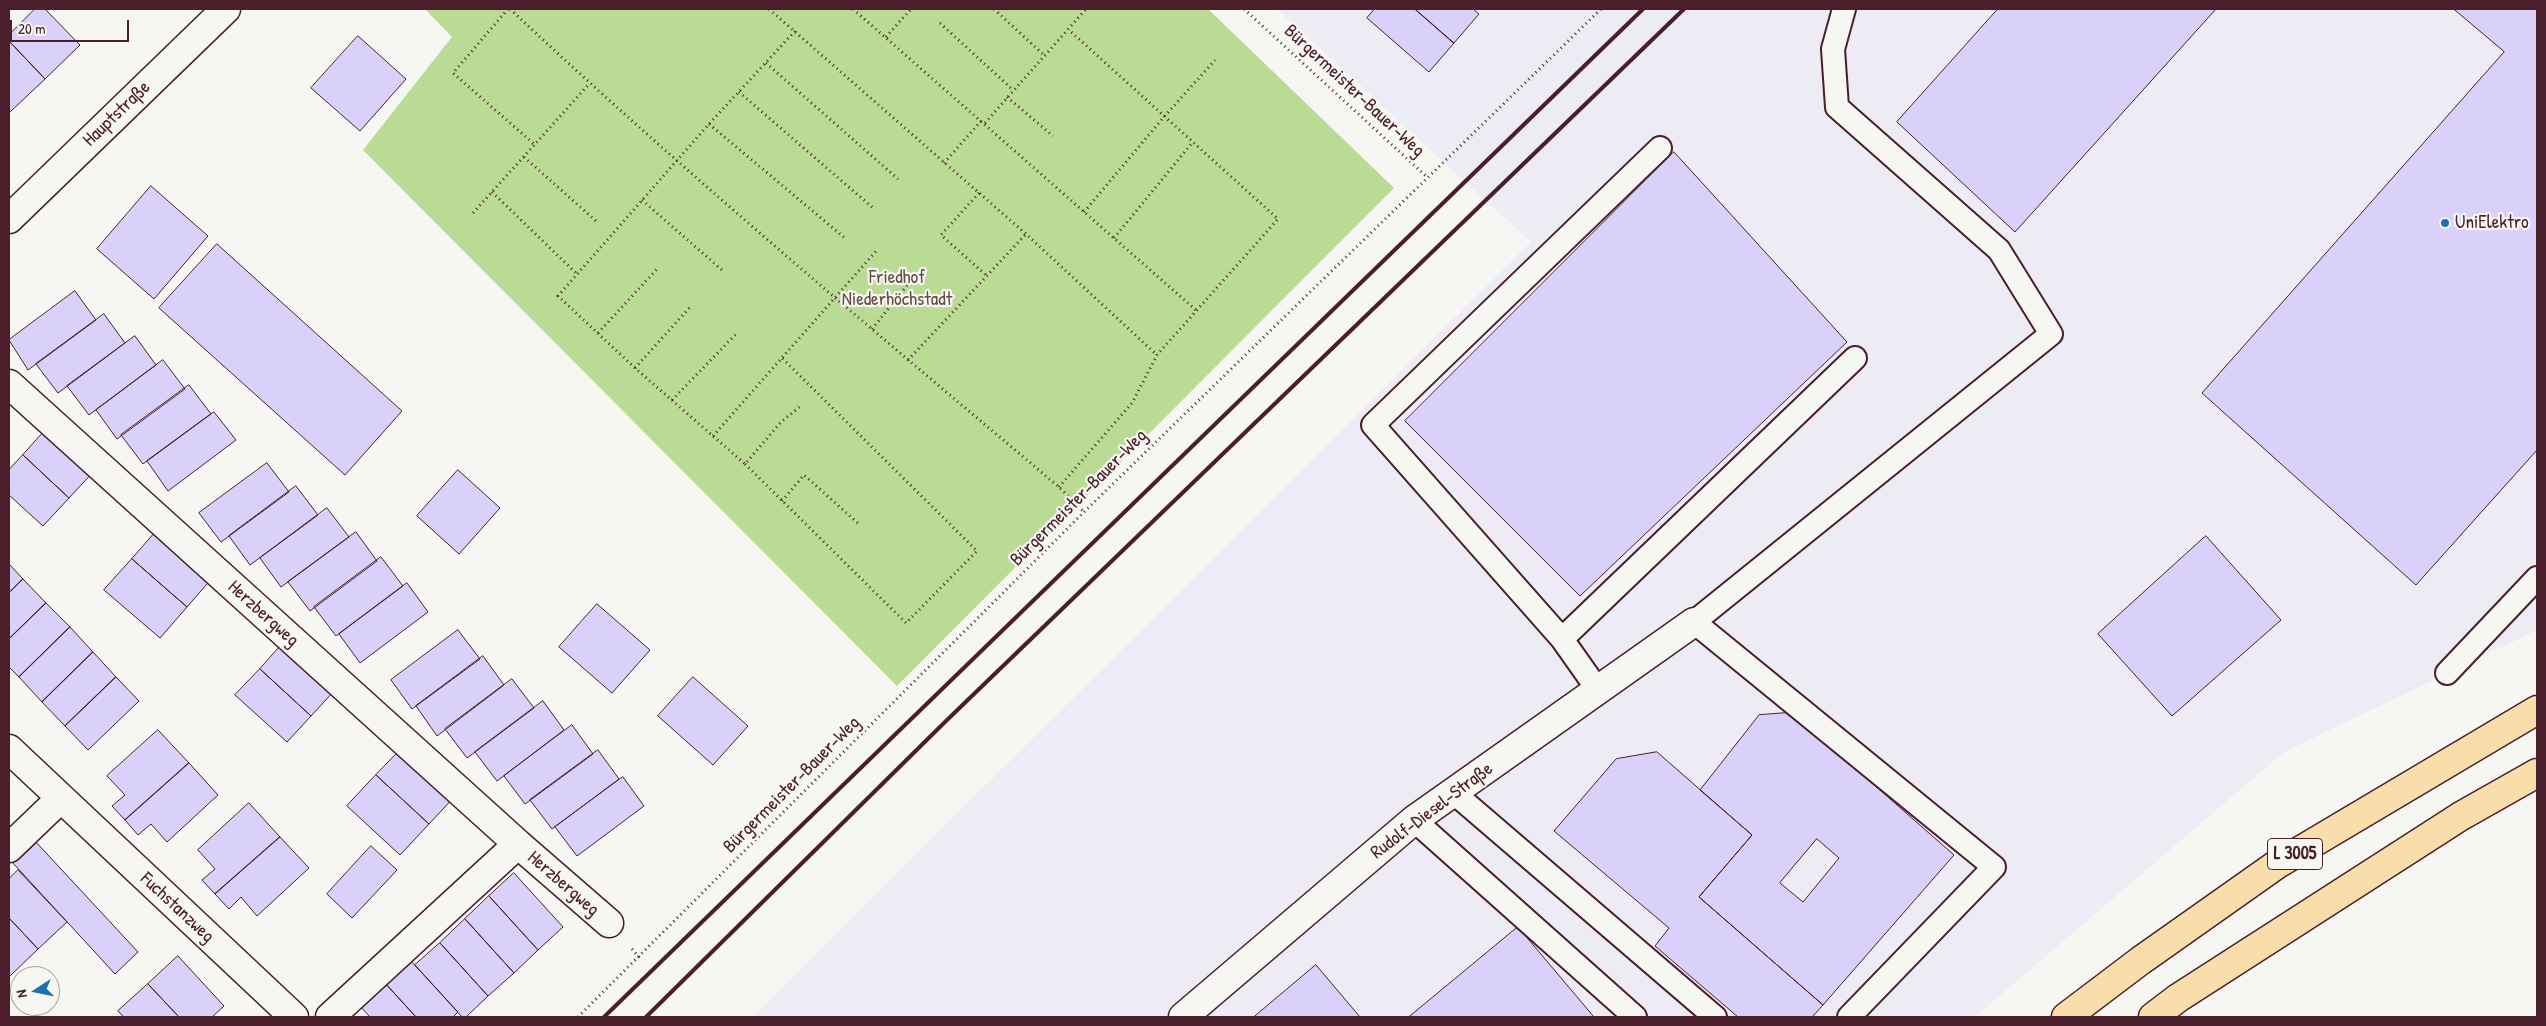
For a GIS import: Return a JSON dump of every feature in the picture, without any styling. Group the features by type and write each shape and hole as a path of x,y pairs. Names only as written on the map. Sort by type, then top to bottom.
{"highway":[{"name":"L 3005","path":"2066,1017 2276,866 2537,710"},
{"path":"2153,1017 2178,998 2461,816 2537,773"}],"street":[{"name":"Hauptstraße","path":"9,219 226,9"},
{"name":"Herzbergweg","path":"9,384 518,844 609,923"},
{"name":"Rudolf-Diesel-Straße","path":"1183,1017 1414,820 1694,622"},
{"name":"Fuchstanzweg","path":"9,749 294,1017"},
{"path":"9,848 60,799"},
{"name":"Herzbergweg","path":"330,1017 518,844"}],"lane":[{"path":"1844,9 1833,50 1837,107 1999,250 2051,334 1694,622 1994,867 1849,1017"},
{"path":"1598,690 1562,640 1374,425 1660,148"},
{"path":"1562,640 1855,358"},
{"path":"2448,673 2537,578"},
{"path":"1454,793 1715,1017"},
{"path":"1414,820 1635,1017"}],"path":[{"path":"534,144 453,72 509,9 678,160 908,360 1059,487 1084,512"},
{"path":"769,9 1026,234 1157,355"},
{"path":"854,9 984,121 1197,311"},
{"path":"886,38 911,9"},
{"path":"994,9 1045,56"},
{"path":"944,163 1045,56 1086,9"},
{"name":"Bürgermeister-Bauer-Weg","path":"578,1017 1084,512 1427,177 1244,9"},
{"path":"1427,177 1600,9"},
{"path":"940,23 1013,90"},
{"path":"1059,487 1132,403 1157,355 1278,220 1163,118 1068,30"},
{"path":"782,358 977,551 906,623 745,464 635,368 558,296 709,124 795,31"},
{"path":"1084,212 1163,118 1216,60"},
{"path":"766,64 898,179"},
{"path":"473,213 590,83"},
{"path":"739,92 873,208"},
{"path":"1007,97 1053,136"},
{"path":"709,124 846,239"},
{"path":"1114,238 1192,143"},
{"path":"524,156 596,222"},
{"path":"492,192 577,274"},
{"path":"978,193 941,235 987,276"},
{"path":"642,200 722,270"},
{"path":"908,360 1026,234"},
{"path":"713,436 878,250"},
{"path":"598,333 658,268"},
{"path":"872,329 909,283"},
{"path":"635,368 692,305"},
{"path":"672,400 736,334"},
{"path":"745,464 781,422 802,405"},
{"path":"782,501 804,475 860,525"}],"shaded area":[{"path":"1277,9 2537,9 2537,630 2284,752 1975,1017 753,1017 1531,242"}],"green space":[{"name":"Friedhof Niederhöchstadt","path":"425,9 1208,9 1394,188 897,686 363,150 452,37"}],"building":[{"path":"35,9 45,9 80,45 45,79 9,41 9,35"},
{"path":"1375,9 1415,9 1454,43 1429,72 1367,18"},
{"path":"1415,9 1473,9 1479,14 1454,43"},
{"path":"1998,9 2216,9 2015,232 1897,122"},
{"name":"UniElektro","path":"2454,9 2537,9 2537,450 2416,585 2202,393 2504,52"},
{"path":"358,36 406,79 360,131 311,88"},
{"path":"9,41 45,79 10,112 9,111"},
{"path":"1674,152 1847,342 1580,596 1405,421"},
{"path":"151,186 208,236 154,299 97,249"},
{"path":"217,244 402,411 345,475 159,308"},
{"path":"75,291 96,320 28,370 9,340"},
{"path":"104,314 125,343 58,393 36,364"},
{"path":"135,336 156,365 89,415 67,386"},
{"path":"163,360 185,389 117,439 96,410"},
{"path":"189,385 211,414 143,464 121,435"},
{"path":"214,412 236,440 168,491 147,461"},
{"path":"49,426 96,469 69,498 23,455"},
{"path":"23,455 69,498 43,526 9,495 9,470"},
{"path":"267,463 289,492 221,542 199,513"},
{"path":"458,470 500,508 459,554 417,516"},
{"path":"296,486 318,515 250,565 229,536"},
{"path":"327,508 349,537 281,587 260,558"},
{"path":"160,527 214,576 187,607 132,559"},
{"path":"356,532 377,561 310,611 288,582"},
{"path":"2206,536 2281,620 2172,716 2098,634"},
{"path":"381,557 403,586 336,636 314,607"},
{"path":"132,559 187,607 160,638 104,590"},
{"path":"9,564 23,579 9,593"},
{"path":"23,579 46,603 9,639 9,593"},
{"path":"407,583 428,612 360,663 339,634"},
{"path":"46,603 70,627 19,677 9,667 9,639"},
{"path":"597,604 650,650 612,693 559,647"},
{"path":"70,627 93,652 42,702 19,677"},
{"path":"458,630 480,659 412,709 391,680"},
{"path":"284,642 336,689 311,716 260,669"},
{"path":"93,652 116,677 65,726 42,702"},
{"path":"483,656 504,685 437,736 416,706"},
{"path":"260,669 311,716 287,742 235,695"},
{"path":"116,677 139,701 88,750 65,726"},
{"path":"693,677 748,726 713,765 658,716"},
{"path":"512,679 534,708 467,758 445,729"},
{"path":"543,701 564,730 497,781 475,752"},
{"path":"1799,712 1832,748 1954,855 1823,1005 1699,897 1752,835 1700,790 1759,715","holes":["1817,839 1839,858 1803,902 1780,883"]},
{"path":"572,725 593,754 525,804 504,776"},
{"path":"158,730 189,763 125,820 112,806 125,795 107,776"},
{"path":"406,744 458,793 429,824 376,775"},
{"path":"598,750 619,779 552,829 530,800"},
{"path":"1657,752 1752,835 1699,897 1823,1005 1812,1017 1738,1017 1655,946 1669,928 1554,831 1616,759"},
{"path":"189,763 218,795 167,842 151,824 138,835 125,820"},
{"path":"376,775 429,824 400,855 347,806"},
{"path":"623,777 644,806 577,856 555,827"},
{"path":"249,803 280,837 215,894 202,880 215,869 198,850"},
{"path":"280,837 309,868 257,916 241,897 229,909 215,894"},
{"path":"35,841 138,952 115,974 12,862"},
{"path":"371,846 397,870 352,918 327,894"},
{"path":"18,870 67,922 38,949 9,918 9,879"},
{"path":"514,873 563,927 538,950 489,896"},
{"path":"489,896 538,950 514,973 465,919"},
{"path":"9,918 38,949 20,966 10,966 10,976"},
{"path":"465,919 514,973 488,996 440,943"},
{"path":"1518,927 1594,1017 1409,1017"},
{"path":"440,943 488,996 466,1017 462,1017 415,965"},
{"path":"178,956 224,1006 212,1017 179,1017 148,984"},
{"path":"409,959 458,1012 453,1017 416,1017 384,982"},
{"path":"1316,965 1360,1017 1254,1017"},
{"path":"384,982 416,1017 370,1017 359,1005"},
{"path":"148,984 179,1017 124,1017 118,1011"}],"railway":[{"path":"604,1017 1643,9"},
{"path":"646,1017 947,720 1684,9"}],"place":[{"name":"UniElektro","path":"2445,223"}]}
